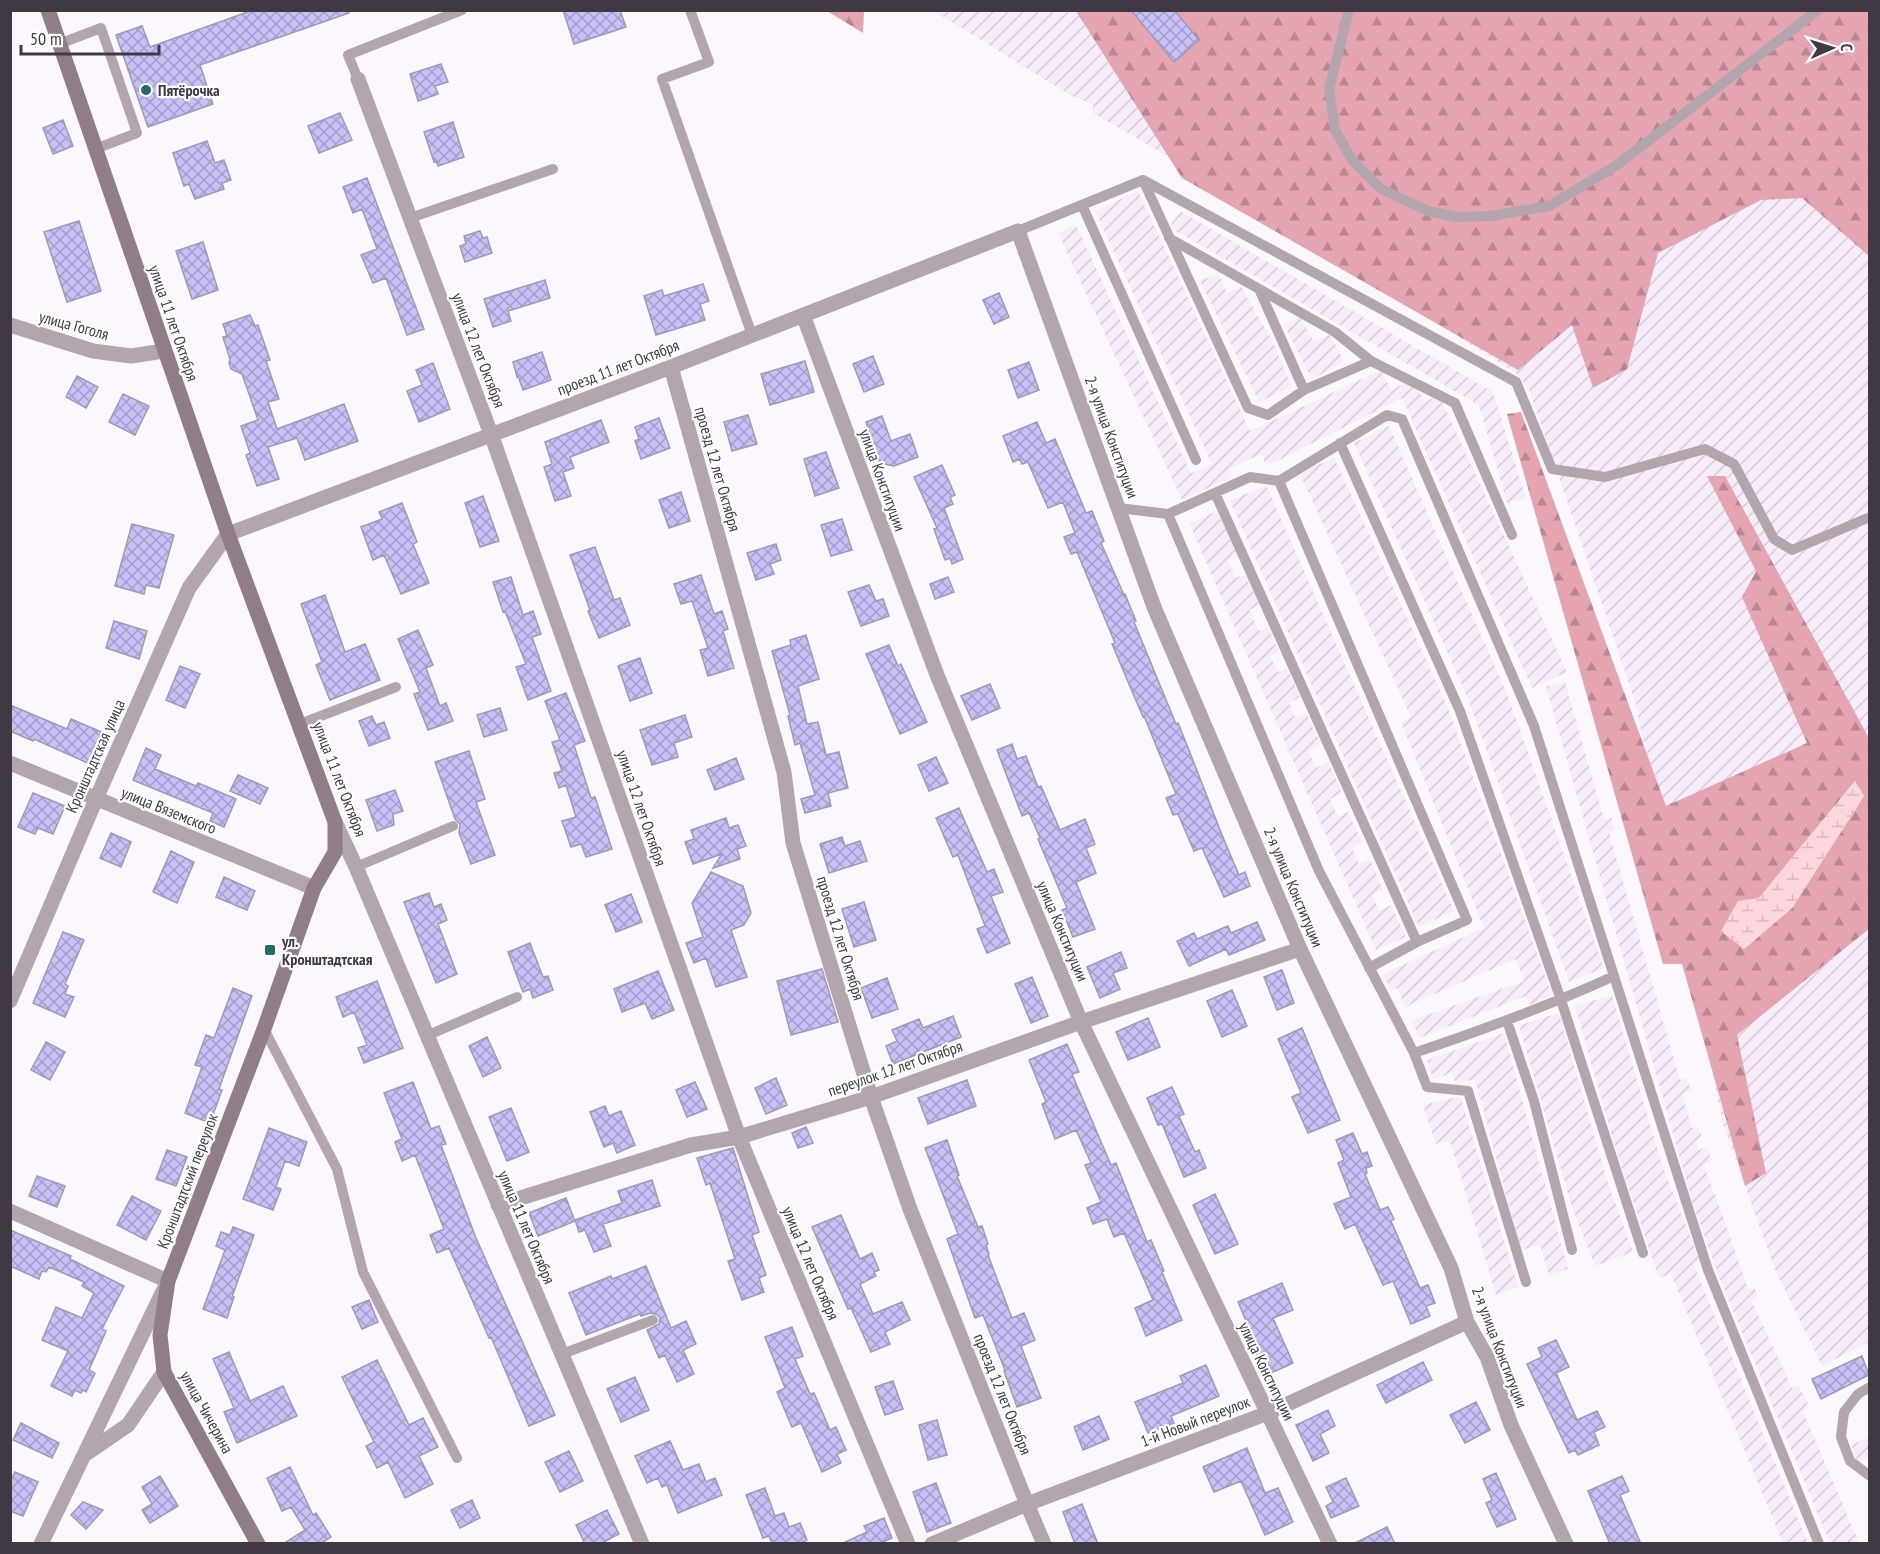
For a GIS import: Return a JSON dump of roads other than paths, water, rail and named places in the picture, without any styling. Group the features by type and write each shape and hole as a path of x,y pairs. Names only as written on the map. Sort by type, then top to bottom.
{"street":[{"name":"улица 11 лет Октября","path":"48,10 228,534 335,822 642,1544"},
{"name":"улица 12 лет Октября","path":"358,79 491,435 740,1137 908,1544"},
{"name":"проезд 11 лет Октября","path":"228,534 671,367 1018,231"},
{"name":"2-я улица Конституции","path":"1018,231 1154,607 1300,950 1451,1268 1467,1322 1488,1358 1511,1425 1566,1544"},
{"name":"улица Конституции","path":"802,315 937,675 1081,1022 1330,1544"},
{"name":"улица Гоголя","path":"10,325 93,351 131,356 164,351"},
{"name":"проезд 12 лет Октября","path":"671,367 784,772 793,843 871,1097 910,1209 1027,1504"},
{"name":"Кронштадтская улица","path":"10,1001 189,588 228,534"},
{"name":"улица Вяземского","path":"10,763 314,888"},
{"name":"Кронштадтский переулок","path":"41,1544 168,1281 264,1029 314,888 335,852 335,822"},
{"name":"переулок 12 лет Октября","path":"498,1205 691,1145 740,1137 871,1097 1081,1022 1300,950"},
{"path":"10,1211 168,1281"},
{"name":"улица Чичерина","path":"168,1281 160,1335 164,1372 258,1544"},
{"name":"1-й Новый переулок","path":"932,1544 1027,1504 1268,1413 1467,1322"},
{"path":"84,1455 128,1425 164,1372"},
{"path":"1027,1504 1044,1544"}],"lane":[{"path":"358,79 348,55 462,10"},
{"path":"690,10 709,62 662,79 752,335"},
{"path":"1349,10 1329,89 1335,130 1352,160 1380,189 1428,211 1457,217 1490,216 1549,206 1617,165 1818,10"},
{"path":"59,44 101,28 136,133 95,149"},
{"path":"410,218 554,169"},
{"path":"1018,231 1143,180"},
{"path":"1143,180 1248,408 1268,415 1304,390 1371,361"},
{"path":"1143,180 1516,381 1552,469 1605,477 1705,449 1734,464 1774,540 1792,550 1869,517"},
{"path":"1082,205 1196,460"},
{"path":"1169,238 1335,332 1371,361 1455,403 1512,535"},
{"path":"1259,289 1304,390"},
{"path":"1119,508 1168,514 1250,477 1279,481 1387,415 1402,419 1534,726 1708,1270 1820,1544"},
{"path":"1340,443 1460,711 1561,1000 1643,1253"},
{"path":"1279,481 1467,920 1417,942 1369,969"},
{"path":"1215,493 1417,942"},
{"path":"1168,514 1319,872 1414,1053 1427,1088 1468,1091 1526,1282"},
{"path":"300,724 396,687"},
{"path":"356,867 453,826"},
{"path":"1414,1053 1507,1021 1614,976"},
{"path":"426,1036 517,997"},
{"path":"1507,1021 1534,1101 1572,1250"},
{"path":"264,1029 337,1169 363,1272 457,1458"},
{"path":"562,1354 653,1320"},
{"path":"1869,1387 1858,1394 1844,1412 1841,1437 1850,1461 1869,1476"}],"place":[{"name":"Пятёрочка","path":"146,90"},
{"name":"ул. Кронштадтская","path":"270,950"}]}
